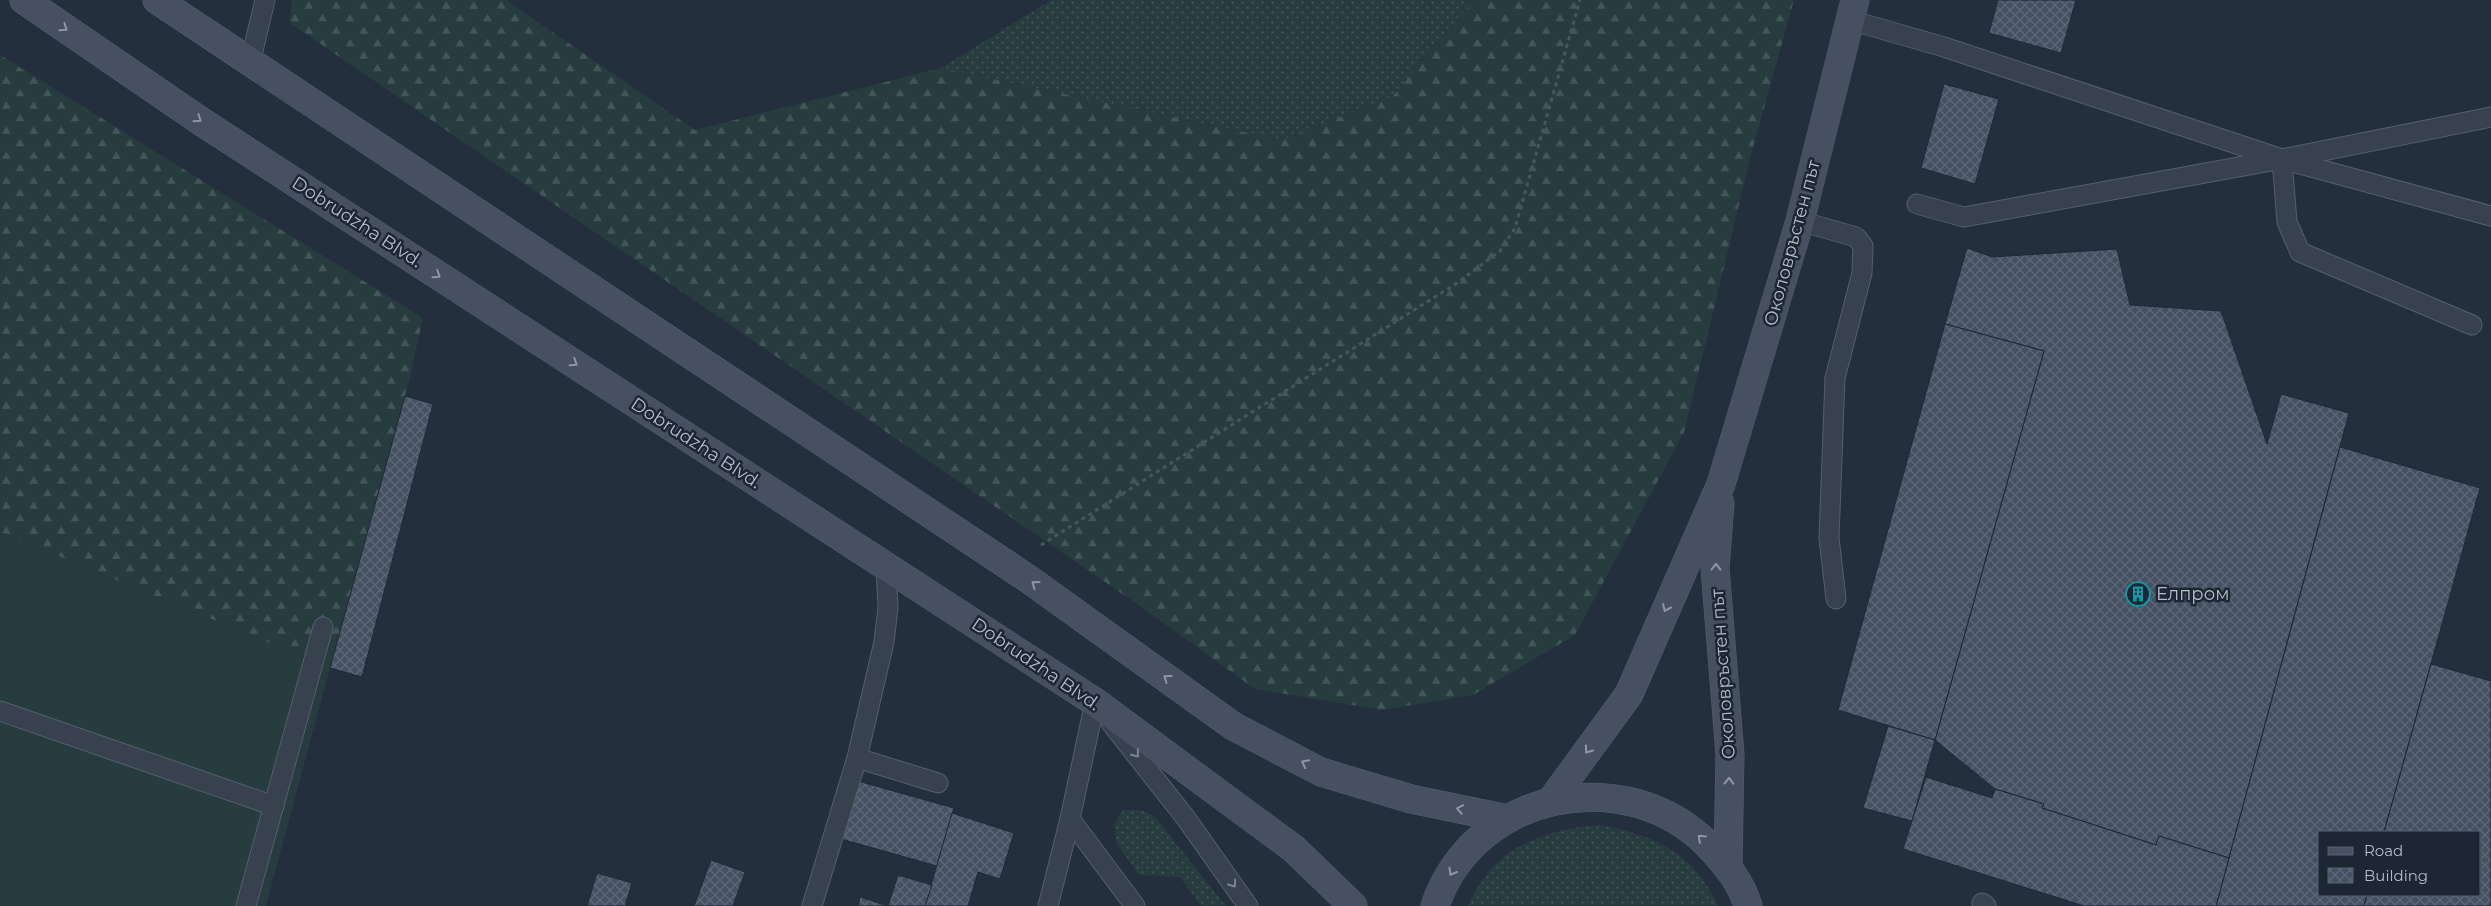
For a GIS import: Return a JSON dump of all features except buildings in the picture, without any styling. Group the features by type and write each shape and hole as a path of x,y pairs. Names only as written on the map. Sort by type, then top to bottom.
{"main road":[{"name":"Dobrudzha Blvd.","path":"24,0 210,128 1095,702 1294,849 1354,906"},
{"path":"157,0 1008,566 1233,726 1321,772 1411,799 1508,819"},
{"name":"Околовръстен път","path":"1551,801 1629,694 1721,484 1800,221 1853,10"},
{"name":"Околовръстен път","path":"1721,484 1715,568 1730,754 1728,865"},
{"path":"1435,906 1439,894 1456,864 1480,839 1508,819 1529,808 1551,801 1590,797 1613,798 1644,804 1672,817 1698,835 1728,865 1748,904"}],"lane":[{"path":"250,63 265,0"},
{"path":"1853,10 1944,47 2282,159 2491,216"},
{"path":"1917,204 1964,217 2282,159 2491,117"},
{"path":"2282,159 2287,222 2300,252 2472,325"},
{"path":"1800,221 1856,237 1863,246 1862,273 1835,378 1829,538 1836,599"},
{"path":"812,906 856,758 884,642 888,608 886,566"},
{"path":"246,906 323,627"},
{"path":"1048,906 1070,819 1095,702"},
{"path":"1095,702 1186,817 1248,906"},
{"path":"0,711 274,806"},
{"path":"856,758 938,784"},
{"path":"1070,819 1135,906"}],"path":[{"path":"1008,566 1456,283 1500,251 1515,228 1580,0"}],"green space":[{"path":"292,0 506,0 695,130 941,68 1282,140 1393,96 1473,0 1794,0 1752,151 1684,432 1575,635 1473,695 1382,710 1255,689 1140,606 290,23"},
{"path":"1051,0 1473,0 1393,96 1282,140 941,68"},
{"path":"0,55 423,318 410,377 330,668 0,532"},
{"path":"0,532 330,668 266,906 0,906"},
{"path":"1123,810 1142,810 1155,817 1226,906 1201,906 1180,877 1139,875 1117,844 1114,825"},
{"path":"1599,825 1637,834 1670,849 1697,873 1718,906 1468,906 1478,886 1491,870 1505,856 1521,846 1539,837 1558,831"}],"place":[{"name":"Елпром","path":"2138,594"}]}
